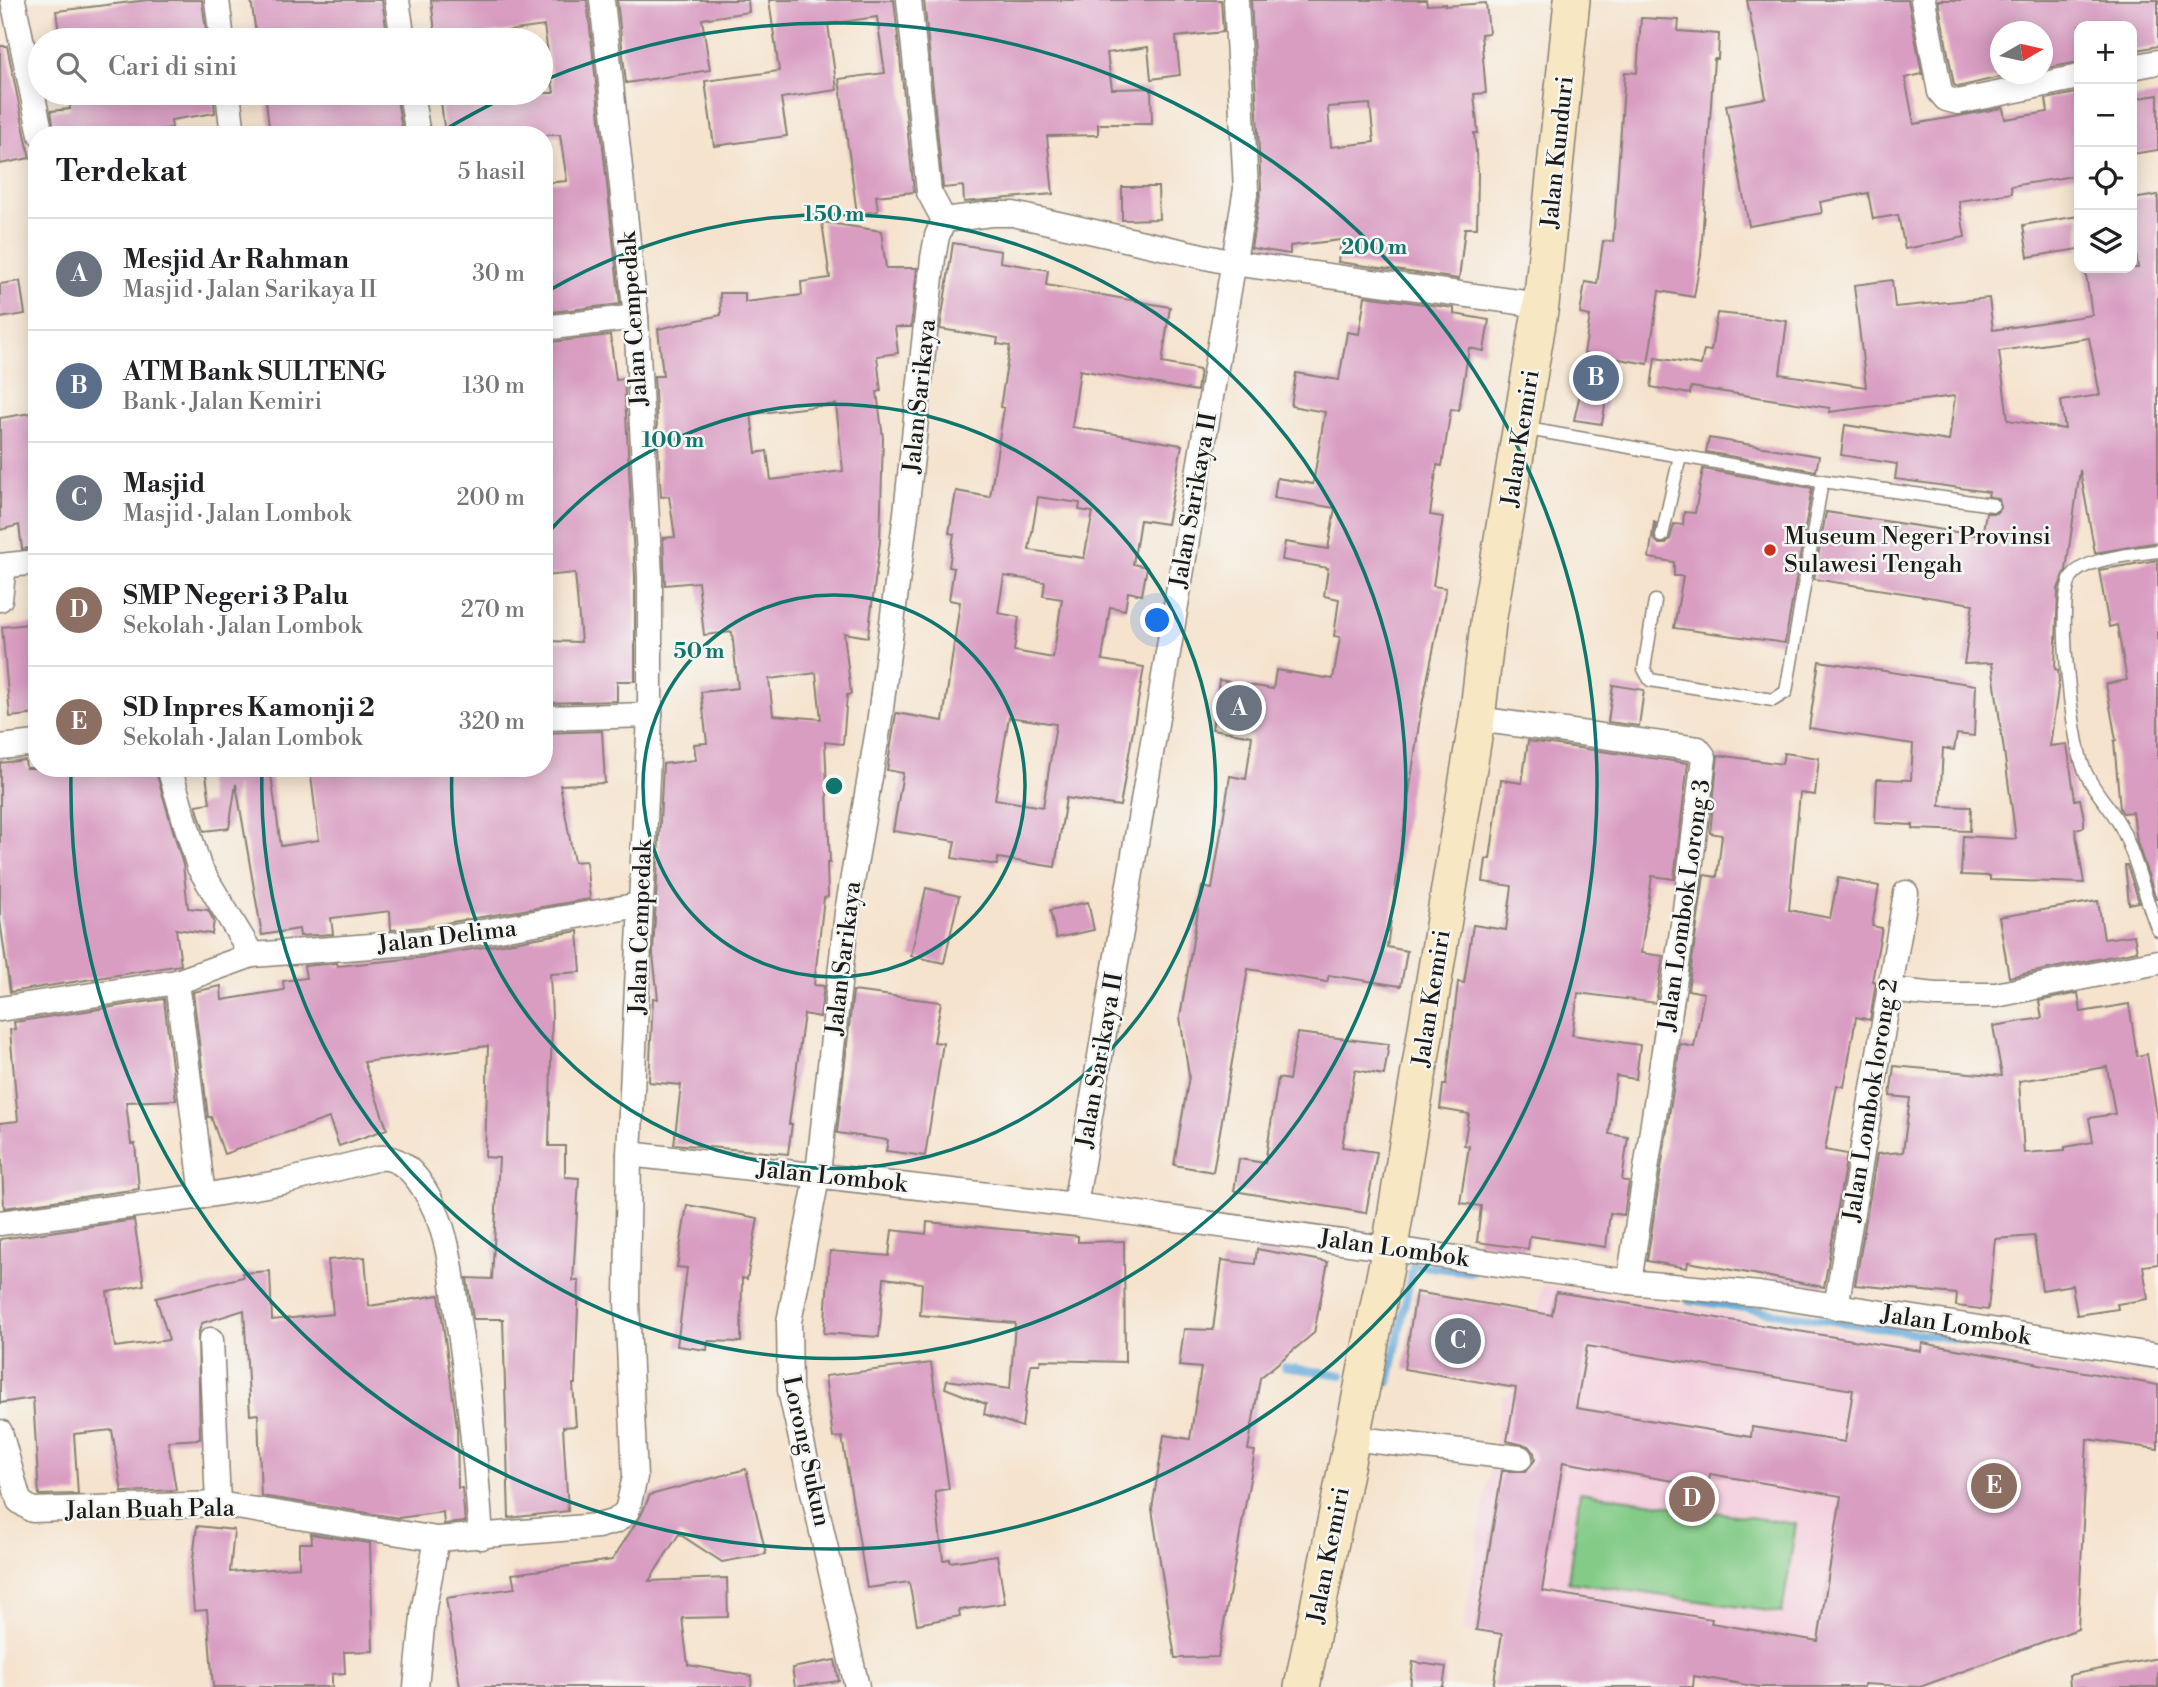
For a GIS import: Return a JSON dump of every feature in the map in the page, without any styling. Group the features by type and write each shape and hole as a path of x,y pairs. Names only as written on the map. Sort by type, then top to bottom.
{"street":[{"path":"13,0 28,72"},
{"path":"217,0 220,28"},
{"path":"397,0 401,28"},
{"name":"Jalan Cempedak","path":"438,1539 598,1526 616,1521 627,1511 633,1495 635,1477 627,1302 629,1154 650,715 650,576 636,317 602,0"},
{"path":"909,0 929,192 944,220 1013,214 1233,263 1541,305"},
{"name":"Jalan Kunduri","path":"1541,305 1573,0"},
{"path":"1923,0 1940,92 1946,99 1958,102 2074,78"},
{"name":"Jalan Sarikaya II","path":"1075,1205 1246,189 1236,1"},
{"path":"2137,66 2158,62"},
{"path":"35,105 39,126"},
{"path":"229,105 230,126"},
{"path":"413,105 416,126"},
{"name":"Jalan Sarikaya","path":"818,1173 847,912 879,724 906,513 933,258 937,236 944,220"},
{"name":"Jalan Kemiri","path":"1302,1687 1390,1247 1477,719 1488,622 1541,305"},
{"path":"553,327 636,317"},
{"path":"0,600 2,566 28,563"},
{"path":"553,718 650,715"},
{"name":"Jalan Lombok Lorong 3","path":"1477,719 1698,749 1704,757 1682,931 1629,1282"},
{"path":"0,747 28,744"},
{"path":"172,777 199,867 252,955"},
{"name":"Jalan Lombok lorong 2","path":"1836,1307 1906,893"},
{"name":"Jalan Delima","path":"0,1009 177,982 252,955 424,942 640,905"},
{"path":"1889,990 1936,995 1996,995 2158,962"},
{"path":"177,982 203,1196"},
{"name":"Jalan Lombok","path":"629,1154 818,1173 1390,1247 1629,1282 1759,1294 2158,1356"},
{"path":"0,1223 203,1196 283,1182 379,1158 394,1158 410,1170 435,1210 446,1241 470,1396 481,1537"},
{"name":"Lorong Sukun","path":"818,1173 789,1322 790,1390 857,1687"},
{"path":"211,1340 218,1504"},
{"name":"Jalan Buah Pala","path":"0,1432 19,1501 32,1510 218,1504 438,1539"},
{"path":"1350,1438 1520,1458"},
{"path":"416,1687 424,1607 438,1539"}],"lane":[{"path":"1522,428 1822,481 1993,505"},
{"path":"1662,536 1680,456"},
{"path":"1654,601 1644,669 1650,680 1773,700 1780,698 1786,692 1822,481"},
{"path":"2158,551 2081,568 2071,577 2064,616 2070,686 2083,766 2121,826 2158,930"}],"shaded area":[{"path":"1542,1285 1922,1343 1883,1601 1873,1687 1740,1687 1463,1631 1502,1396 1526,1387"}],"green space":[{"path":"1580,1492 1796,1524 1782,1613 1568,1582"}],"building":[{"path":"148,0 202,0 206,28 58,28 56,11"},
{"path":"251,0 382,0 386,28 255,28"},
{"path":"431,0 587,0 620,304 553,312 553,182 567,181 560,135 553,135 553,126 444,126 441,105 553,105 553,28 434,28"},
{"path":"617,0 748,0 749,12 702,19 710,70 626,83"},
{"path":"769,0 894,0 914,192 876,196 878,211 857,214 839,79 885,73 877,17 828,24 837,90 781,98 787,136 714,146 705,81 779,71"},
{"path":"924,0 1221,0 1223,32 1176,37 1180,75 1151,79 1148,47 1107,53 1112,89 1151,88 1152,124 1098,124 1098,135 1047,136 1053,194 964,202 963,186 943,188"},
{"path":"1251,0 1426,0 1427,5 1445,6 1486,3 1489,33 1481,34 1486,93 1474,94 1478,133 1474,133 1478,172 1477,228 1465,228 1459,279 1338,262 1341,240 1290,246 1290,254 1251,248 1261,188","holes":["1370,104 1374,142 1331,147 1328,107"]},
{"path":"1747,0 1908,0 1922,74 1905,78 1914,124 2003,108 2005,119 2048,112 2046,99 2074,93 2074,176 2011,186 2012,193 1959,201 1965,237 1905,249 1898,215 1873,219 1868,193 1820,202 1822,213 1749,226 1726,105 1766,98"},
{"path":"1938,0 2158,0 2158,46 2137,50 2137,21 2074,21 2074,63 2053,67 2053,21 1990,21 1990,79 1958,87 1954,85"},
{"path":"1641,18 1679,20 1678,31 1719,34 1718,59 1714,59 1701,256 1694,297 1659,291 1648,364 1613,358 1602,424 1574,420 1589,354 1584,354 1590,316 1580,314 1585,282 1597,284 1603,241 1613,242 1625,72 1637,73"},
{"path":"0,46 7,46 28,158 0,164"},
{"path":"2158,95 2158,150 2137,153 2137,98"},
{"path":"70,105 214,105 215,113 171,120 172,126 54,126 51,111 70,109"},
{"path":"266,105 398,105 402,126 269,126"},
{"path":"1122,187 1158,187 1159,219 1122,220"},
{"path":"2158,195 2158,542 2095,553 2080,470 2066,570 2058,589 2055,669 2058,670 2059,681 2050,746 2067,744 2075,800 2080,799 2084,818 2084,827 2075,829 2084,883 1990,880 1990,876 1961,875 1963,836 2016,839 1992,663 1964,664 1973,604 1814,579 1826,512 1982,536 1986,513 1996,513 2001,507 1999,499 1988,496 1989,492 1895,479 1897,464 1841,455 1845,425 1949,441 1955,396 1829,412 1830,408 1691,387 1690,394 1651,387 1655,358 1701,365 1704,350 1711,351 1717,313 1758,317 1787,321 1780,374 1866,387 1854,285 1892,280 1895,307 1989,298 1993,330 2092,315 2086,273 2137,273 2137,198","holes":["2089,338 2100,395 2061,401 2065,429 2008,420 1999,351"]},
{"path":"2074,217 2074,250 2028,257 2023,225"},
{"path":"822,222 881,231 886,268 917,268 911,327 895,327 898,353 877,356 881,391 877,392 883,438 880,542 868,637 844,633 851,694 847,695 843,744 825,742 830,863 827,863 828,897 824,898 814,985 824,986 820,1017 804,1014 789,1124 792,1124 788,1154 674,1144 681,1085 649,1082 653,998 658,999 653,954 663,764 696,760 694,744 707,743 701,692 738,688 732,632 704,635 698,582 665,585 663,538 675,537 669,496 661,497 654,376 663,376 658,329 721,315 720,293 745,293 745,302 802,295 801,282 830,278","holes":["836,404 843,471 771,480 767,451 756,453 751,414","816,673 821,719 773,715 769,679"]},
{"path":"953,243 1001,251 1000,262 1048,270 1046,285 1170,307 1162,363 1200,370 1197,391 1080,370 1072,427 1182,445 1167,524 1140,520 1133,564 1147,567 1142,595 1128,592 1125,610 1110,607 1102,660 1144,667 1120,806 1066,798 1055,867 998,858 997,865 952,858 955,841 893,831 903,773 887,770 896,713 943,721 960,602 949,600 954,568 949,567 954,534 949,533 956,491 990,497 1004,408 1000,407 1010,346 997,344 998,338 940,329","holes":["1038,497 1080,503 1079,510 1093,512 1084,558 1029,550","1004,576 1045,582 1043,596 1062,599 1053,658 1014,651 1019,617 998,613","1009,717 1056,724 1043,807 995,799"]},
{"path":"20,281 25,314 0,318 0,284"},
{"path":"1365,296 1454,308 1454,314 1489,320 1484,351 1469,348 1459,410 1451,409 1442,466 1437,465 1430,515 1443,517 1433,586 1446,588 1421,710 1387,947 1407,951 1401,986 1329,975 1327,982 1248,969 1213,1172 1174,1165 1189,1076 1180,1017 1202,887 1212,889 1230,776 1246,779 1252,736 1212,729 1219,680 1273,689 1276,670 1333,679 1340,637 1334,636 1339,599 1324,596 1328,568 1282,560 1285,542 1328,549 1335,508 1274,498 1277,478 1313,484 1325,412 1291,406 1296,373 1339,380 1347,332 1359,334"},
{"path":"610,335 616,380 624,379 635,576 635,681 617,681 617,701 553,703 553,641 581,642 575,573 553,575 553,342"},
{"path":"28,413 28,548 22,549 19,525 0,530 0,418"},
{"path":"1709,438 1819,456 1816,471 1706,452"},
{"path":"1703,469 1812,488 1785,643 1674,628 1683,576 1674,576 1674,562 1649,558 1654,522 1654,539 1659,544 1665,544 1670,539 1674,524 1683,525 1684,512 1695,513"},
{"path":"2158,560 2156,899 2137,842 2133,812 2123,813 2120,809 2116,740 2106,684 2127,680 2117,625 2109,627 2099,570"},
{"path":"28,624 28,715 10,717 2,627"},
{"path":"1819,661 1976,685 1974,736 1957,734 1954,750 1943,748 1940,806 1971,807 1970,831 1913,829 1913,825 1875,823 1877,779 1911,780 1913,744 1809,728"},
{"path":"1613,685 1644,690 1639,726 1608,722"},
{"path":"602,731 605,783 560,785 574,862 586,861 590,899 391,930 390,911 331,918 333,934 300,936 299,929 262,935 236,784 229,828 204,831 196,805 210,803 206,777 271,777 281,846 319,840 311,777 553,777 553,733"},
{"path":"1528,741 1688,763 1674,879 1652,876 1641,953 1663,956 1656,1003 1578,993 1572,1035 1640,1045 1636,1079 1616,1076 1609,1134 1628,1137 1622,1180 1629,1182 1624,1215 1610,1213 1606,1247 1530,1236 1528,1249 1477,1242 1481,1206 1460,1203 1469,1146 1464,1145 1469,1114 1440,1109 1443,1085 1446,1085 1458,982 1464,983 1473,925 1506,930 1512,886 1483,882 1486,859 1490,859 1501,780 1522,783"},
{"path":"1784,753 1819,758 1815,795 1800,793 1789,910 1830,918 1838,878 1879,886 1872,926 1882,928 1872,981 1876,982 1870,1020 1856,1017 1844,1087 1837,1085 1825,1150 1847,1154 1824,1287 1688,1262 1687,1268 1647,1261 1680,1044 1694,1047 1704,993 1688,990 1704,875 1717,877 1722,835 1710,833 1718,755 1782,764"},
{"path":"25,760 28,777 158,777 183,865 188,908 208,910 214,921 212,934 176,929 181,965 10,992 0,920 0,763"},
{"path":"2127,865 2139,902 2129,904"},
{"path":"926,888 959,896 944,963 911,956"},
{"path":"2098,901 2104,939 2134,935 2137,951 2009,977 1999,917"},
{"path":"1088,902 1094,930 1056,938 1050,910"},
{"path":"578,931 581,972 550,974 552,1017 549,1146 565,1146 565,1177 579,1178 573,1281 579,1281 573,1384 576,1426 563,1427 568,1511 509,1518 503,1319 473,1319 467,1278 492,1279 499,1158 485,1157 488,1046 364,1062 387,1129 339,1146 329,1118 224,1154 211,1117 208,1117 193,992 221,986 222,1000 284,990 283,981 306,978 304,966 337,963 338,966 426,957"},
{"path":"853,991 941,1002 934,1042 943,1043 925,1156 886,1151 888,1140 837,1133"},
{"path":"2078,993 2081,1012 2129,1004 2137,1056 2147,1054 2158,1120 2158,1264 2143,1266 2148,1299 2117,1304 2118,1309 2077,1315 2072,1285 2042,1290 2034,1236 1995,1239 1988,1310 1956,1306 1957,1294 1855,1285 1877,1154 1903,1152 1910,1098 1890,1096 1894,1066 2002,1076 1993,1026 2042,1018 2039,1001","holes":["2107,1067 2115,1114 2089,1118 2093,1142 2065,1147 2065,1150 2024,1153 2019,1081"]},
{"path":"164,999 176,1100 126,1102 131,1144 135,1144 139,1189 4,1208 0,1123 18,1121 10,1030 15,1029 14,1022"},
{"path":"1297,1033 1389,1044 1384,1075 1355,1070 1342,1147 1377,1152 1366,1213 1234,1191 1239,1159 1265,1163 1278,1078 1289,1080"},
{"path":"687,1205 758,1218 747,1279 742,1278 741,1342 708,1341 707,1350 677,1346 687,1268 677,1267"},
{"path":"134,1220 144,1285 107,1292 115,1347 169,1340 156,1298 243,1277 242,1273 270,1271 272,1320 333,1314 328,1260 365,1257 369,1306 439,1295 457,1427 458,1488 462,1488 465,1522 444,1524 443,1512 399,1518 261,1496 258,1414 250,1415 244,1310 202,1323 198,1334 200,1439 168,1441 176,1490 122,1492 112,1430 74,1434 78,1494 39,1495 33,1398 0,1403 0,1239"},
{"path":"927,1222 1078,1236 1078,1242 1124,1241 1125,1362 1041,1360 1040,1364 1031,1364 1022,1427 984,1414 986,1404 945,1388 947,1380 1010,1389 1015,1323 920,1315 922,1283 884,1278 879,1337 824,1333 830,1251 889,1256 892,1230 926,1234"},
{"path":"1257,1249 1328,1262 1314,1333 1260,1378 1248,1450 1255,1451 1218,1657 1175,1658 1152,1509 1164,1435 1190,1439 1201,1368 1179,1366 1184,1329 1213,1330 1222,1260 1255,1264"},
{"path":"1416,1292 1552,1315 1556,1292 1921,1351 1922,1343 2158,1385 2158,1449 2087,1439 2078,1629 1920,1687 1864,1684 1864,1687 1759,1687 1694,1676 1693,1687 1493,1687 1502,1634 1476,1630 1502,1471 1526,1471 1535,1460 1534,1453 1528,1446 1507,1441 1516,1388 1404,1369","holes":["1587,1346 1853,1390 1845,1442 1752,1427 1751,1437 1576,1408","1563,1462 1708,1487 1710,1474 1841,1496 1818,1641 1711,1623 1712,1619 1542,1591"]},
{"path":"931,1363 949,1489 935,1491 943,1560 950,1559 950,1562 997,1555 1005,1603 959,1610 960,1616 917,1624 909,1582 867,1588 842,1437 833,1438 825,1376"},
{"path":"746,1469 766,1554 722,1562 679,1534 649,1581 727,1578 728,1617 682,1618 688,1665 752,1676 751,1687 460,1687 446,1598 515,1588 512,1574 612,1560 641,1515 650,1495"},
{"path":"197,1526 234,1530 230,1572 299,1567 299,1543 312,1543 311,1534 370,1543 373,1651 344,1652 345,1673 332,1674 332,1687 213,1687 207,1610 194,1611 191,1575"},
{"path":"2158,1658 2158,1687 2070,1687 2069,1675"},
{"path":"835,1660 839,1681 795,1687 792,1668"},
{"path":"1413,1662 1446,1667 1443,1687 1410,1687"}],"waterway":[{"path":"1389,1382 1413,1265 1472,1272"},
{"path":"1689,1300 2158,1369"},
{"path":"1284,1367 1342,1375"}],"place":[{"name":"ATM Bank SULTENG","path":"1596,378"},
{"name":"Museum Negeri Provinsi Sulawesi Tengah","path":"1770,550"},
{"name":"Mesjid Ar Rahman","path":"1239,708"},
{"name":"Masjid","path":"1458,1341"},
{"name":"SD Inpres Kamonji 2","path":"1994,1486"},
{"name":"SMP Negeri 3 Palu","path":"1692,1499"}]}
